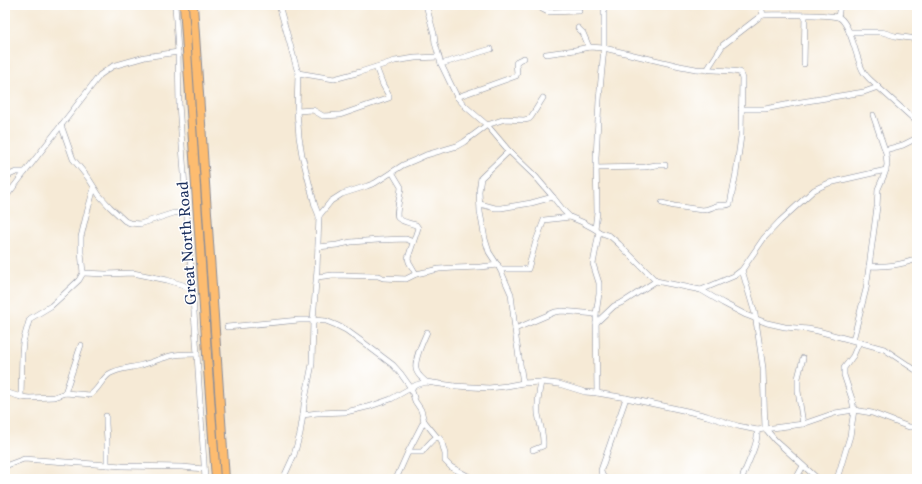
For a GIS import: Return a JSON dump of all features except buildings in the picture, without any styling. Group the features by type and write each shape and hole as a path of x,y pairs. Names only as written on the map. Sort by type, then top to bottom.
{"main road":[{"name":"Great North Road","path":"184,5 216,479"},
{"name":"Great North Road","path":"193,5 225,479"}],"street":[{"path":"175,5 179,104 205,479"},
{"path":"279,5 298,73 296,111 302,155 319,216 312,364 300,434 294,456 283,479"},
{"path":"426,5 441,64 457,97 487,125 509,151 536,177 562,210 570,217 610,236 656,281 701,290 734,309 767,323 785,327 808,328 884,350 917,371"},
{"path":"539,5 542,9 548,12 579,11"},
{"path":"597,393 596,314 599,283 593,264 597,230 596,168 599,100 604,48 604,5"},
{"path":"761,5 763,15"},
{"path":"838,17 840,5"},
{"path":"707,70 723,45 763,15 834,16 844,21 866,76 917,122"},
{"path":"804,64 805,15"},
{"path":"578,28 583,33 589,47"},
{"path":"849,32 882,32 917,39"},
{"path":"546,54 589,47 604,48 696,69 740,72 742,79 741,136 736,173 729,205 718,205 702,210 662,203"},
{"path":"441,64 491,49"},
{"path":"5,198 100,75 113,66 145,57 178,52"},
{"path":"298,73 334,79 395,61 439,57"},
{"path":"457,97 516,76 516,63 524,58"},
{"path":"296,111 313,110 325,116 340,115 389,98 376,67"},
{"path":"741,109 775,108 801,102 864,92 878,87"},
{"path":"319,216 331,201 342,194 376,183 392,172 426,155 457,146 487,125 505,118 524,120 529,119 543,98"},
{"path":"853,340 865,294 877,207 878,189 886,170 887,157 873,115"},
{"path":"61,125 73,159 89,179 99,195 125,221 140,224 174,213 187,213"},
{"path":"885,150 903,145 917,138"},
{"path":"509,151 481,178 479,191 480,212 484,227 485,239 511,294 523,383"},
{"path":"596,168 665,165"},
{"path":"701,290 734,276 742,270 764,238 814,190 829,183 886,170"},
{"path":"5,177 16,172 25,172"},
{"path":"392,172 401,187 398,204 398,218 416,225 418,228 408,258 408,262 416,274"},
{"path":"21,397 23,342 30,319 51,306 79,280 83,273 81,237 94,188"},
{"path":"480,204 501,208 531,204 553,197"},
{"path":"317,276 378,276 383,278 406,279 416,274 450,268 499,267 528,269 544,220 570,217"},
{"path":"318,247 378,240 406,239 413,242"},
{"path":"869,266 890,266 917,259"},
{"path":"742,270 756,319 764,368 765,428 818,479"},
{"path":"83,273 133,273 167,280 183,285 192,290"},
{"path":"596,323 614,306 625,301 656,281"},
{"path":"515,329 555,312 562,311 596,314"},
{"path":"227,327 313,320 326,321 346,330 393,365 401,374 411,388 415,401 421,410 424,421 437,437 441,439 445,454 445,461 451,467 473,479"},
{"path":"426,382 419,376 416,369 419,351 427,332"},
{"path":"837,479 850,436 854,410 844,375 844,368 859,342"},
{"path":"65,393 81,345"},
{"path":"5,392 29,398 54,397 65,393 90,395 97,390 108,374 175,355 197,354"},
{"path":"802,424 798,378 803,358"},
{"path":"198,370 208,369"},
{"path":"304,415 346,412 372,406 390,400 416,385 426,382 455,386 489,388 541,382 559,384 586,392 626,398 687,411 757,430 802,424 846,410 872,413 909,427 917,428"},
{"path":"533,450 543,446 544,440 538,412 541,382"},
{"path":"606,479 601,473 601,470 626,398"},
{"path":"106,416 107,465"},
{"path":"396,479 424,421"},
{"path":"742,479 756,441 758,434 757,430"},
{"path":"408,452 422,452 434,438 437,437"},
{"path":"5,466 24,459 122,466 182,467 204,470"},
{"path":"796,479 803,466"}]}
